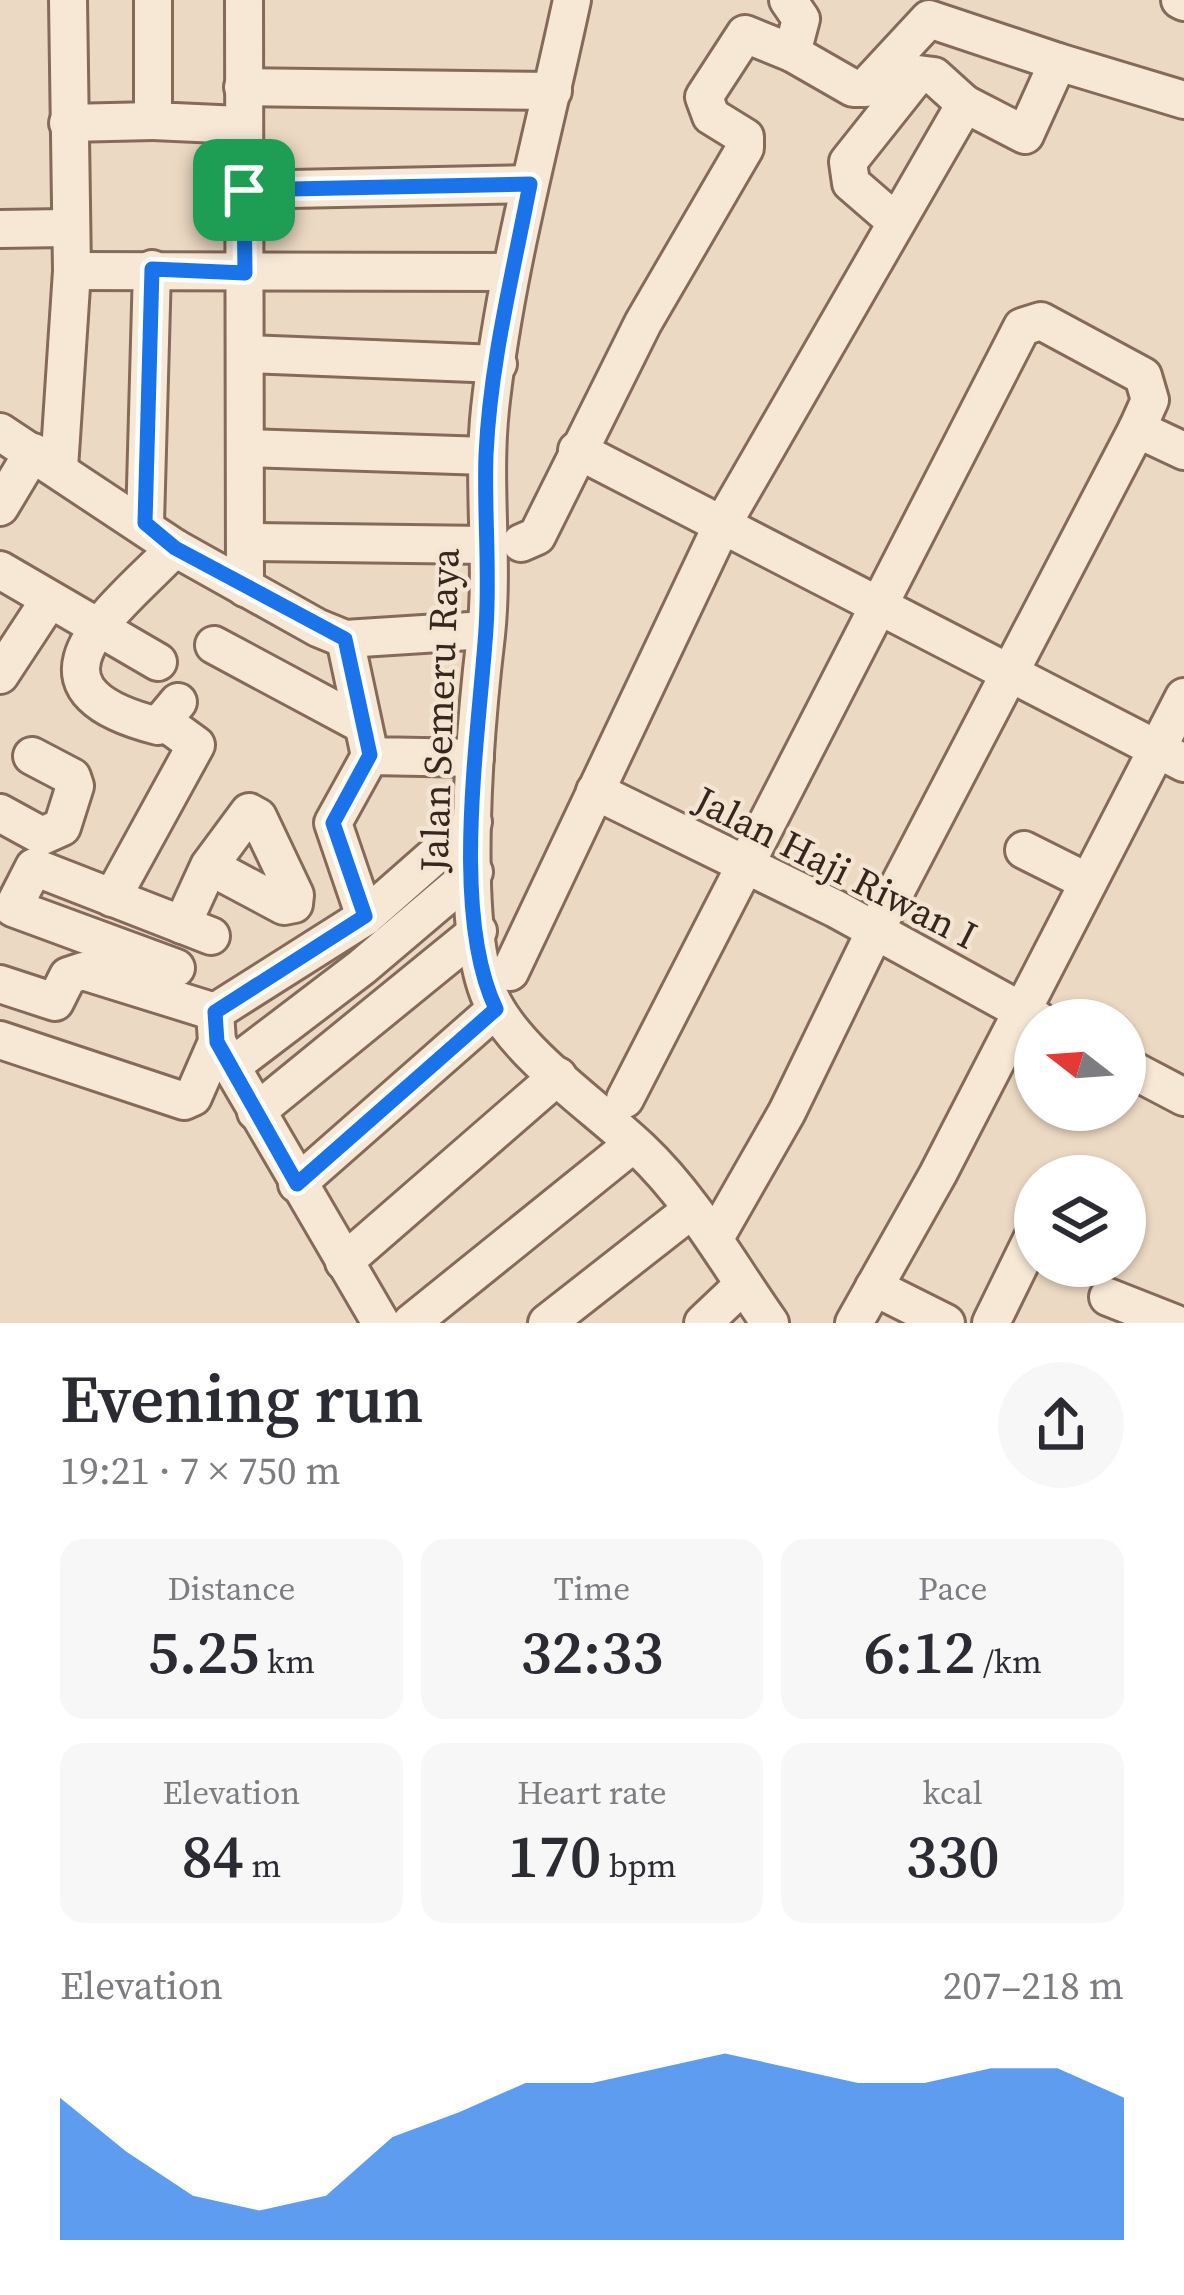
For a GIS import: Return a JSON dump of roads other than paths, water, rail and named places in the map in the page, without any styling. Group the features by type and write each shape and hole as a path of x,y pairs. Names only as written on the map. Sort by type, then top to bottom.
{"street":[{"path":"0,507 46,460 71,271 68,0"},
{"path":"153,0 154,121"},
{"path":"244,0 240,124 248,354 244,588"},
{"name":"Jalan Semeru Raya","path":"572,0 510,272 486,455 504,544 486,631 476,758 474,872 482,979 496,1009 558,1076 634,1144 703,1225 770,1323"},
{"path":"788,0 801,19 792,53"},
{"path":"245,542 504,544 537,536 578,450 745,148 745,137 711,116 704,97 745,34 792,53 853,88 865,88 930,10 1058,62 1184,100"},
{"path":"896,223 851,183 848,162 918,74 934,76 965,104 1024,135 1058,62"},
{"path":"243,87 553,92"},
{"path":"510,972 722,525 965,104"},
{"path":"68,123 240,124"},
{"path":"244,190 530,184"},
{"path":"0,229 68,228"},
{"path":"145,523 152,269"},
{"path":"71,271 510,272"},
{"path":"547,1323 703,1225 787,1112 874,931 1014,672 1137,429 1150,400 1143,376 1032,320 998,366 625,1099"},
{"path":"248,354 498,364"},
{"path":"1137,429 1184,452"},
{"path":"0,432 145,523 175,548 345,639 486,631"},
{"path":"246,448 486,455"},
{"path":"578,450 875,608 1014,672 1170,756"},
{"path":"112,898 196,745 170,711 158,726 89,694 79,680 79,660 99,626 175,548"},
{"path":"0,570 158,662"},
{"path":"0,675 48,602"},
{"path":"345,639 367,740 333,823 365,916"},
{"path":"214,645 367,740 476,758"},
{"path":"1036,999 1086,881 1170,756 1184,697"},
{"path":"0,813 42,836 62,827 75,786 72,777 32,756"},
{"name":"Jalan Haji Riwan I","path":"595,791 1014,1007"},
{"path":"0,1040 184,1101 193,1097 222,1040 473,822"},
{"path":"1024,850 1086,881"},
{"path":"176,968 13,908 34,866 196,931 209,866"},
{"path":"222,1040 362,968 474,872"},
{"path":"256,1112 478,931"},
{"path":"0,984 55,1002 68,976 83,971 222,1040 256,1112 381,1323"},
{"path":"297,1184 496,1009"},
{"path":"854,1323 1014,1041"},
{"path":"344,1262 558,1076"},
{"path":"1146,1077 1184,1097"},
{"path":"411,1323 634,1144"},
{"path":"992,1323 1014,1277"},
{"path":"704,1323 743,1285"},
{"path":"874,1287 946,1323"},
{"path":"1108,1298 1174,1323"}]}
